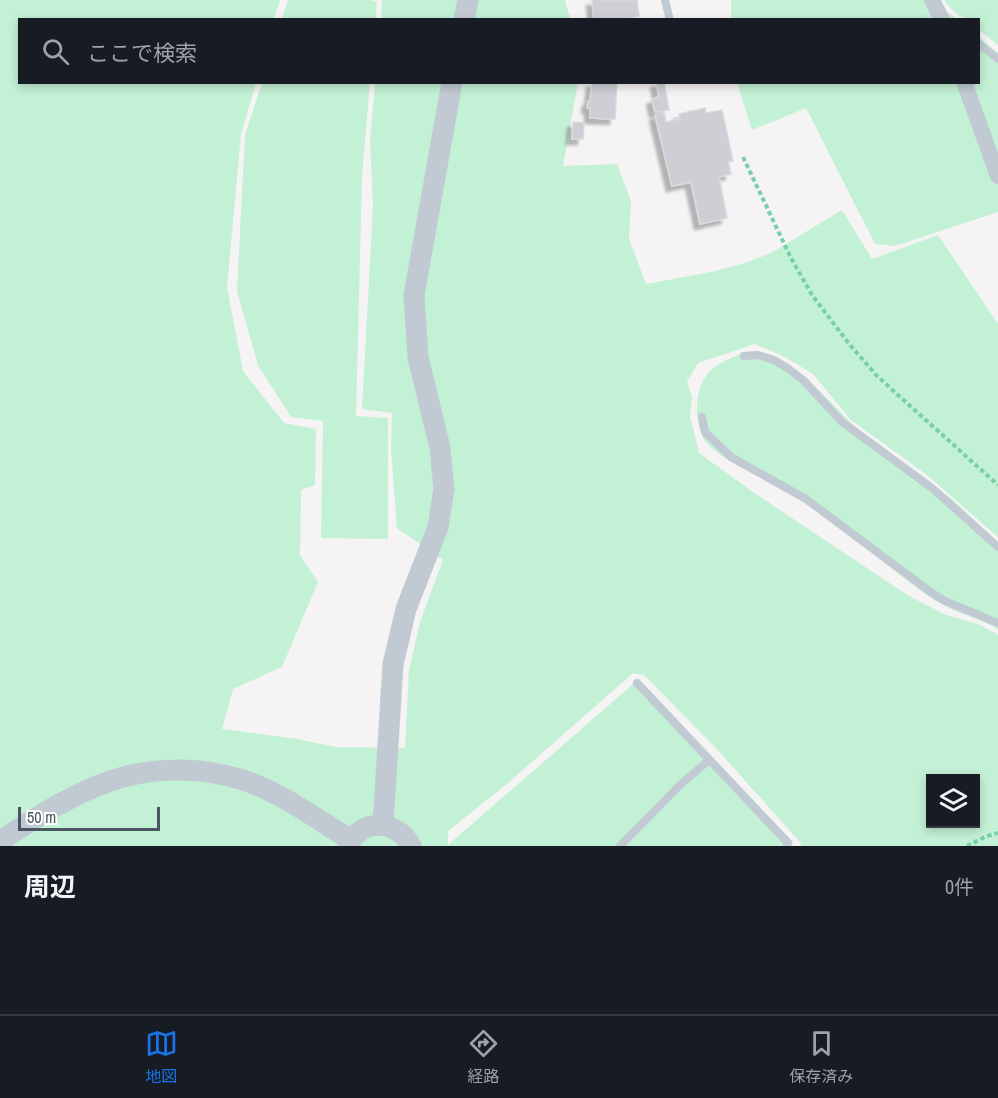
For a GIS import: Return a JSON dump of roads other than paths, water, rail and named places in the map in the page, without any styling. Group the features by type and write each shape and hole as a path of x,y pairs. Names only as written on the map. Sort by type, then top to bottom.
{"street":[{"path":"464,18 468,0"},
{"path":"382,825 393,664 406,609 438,527 444,489 440,448 418,357 414,295 452,84"},
{"path":"965,84 998,176"},
{"path":"0,841 42,813 108,781 160,770 212,773 244,780 273,793 349,843 364,828 382,825 400,832 411,846"}],"lane":[{"path":"665,0 670,18"},
{"path":"980,44 998,58"},
{"path":"744,356 758,355 774,360 789,369 804,381 842,422 932,488 998,547"},
{"path":"702,417 705,432 731,457 798,494 932,593 945,601 998,623"},
{"path":"637,683 788,843 787,846"},
{"path":"620,846 680,785 709,760"}]}
